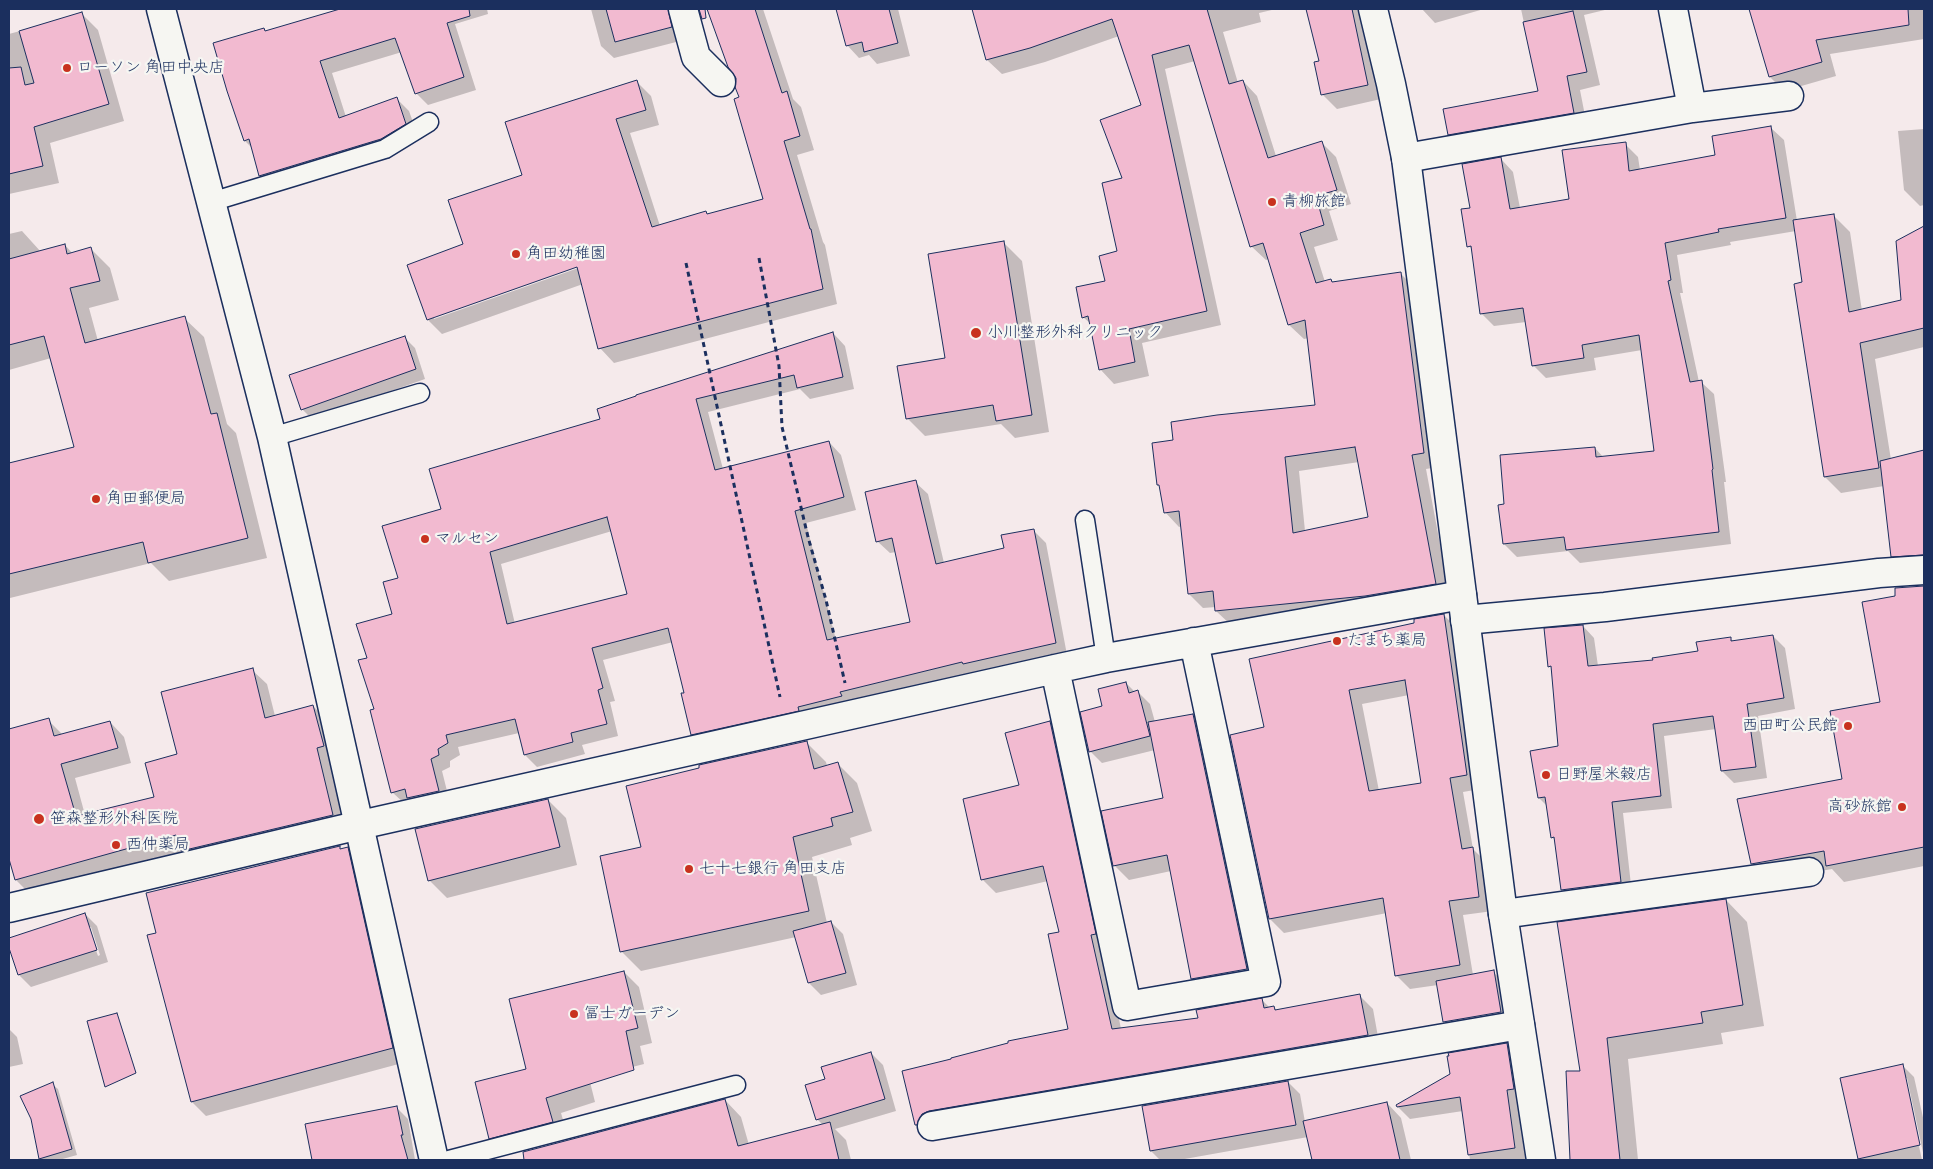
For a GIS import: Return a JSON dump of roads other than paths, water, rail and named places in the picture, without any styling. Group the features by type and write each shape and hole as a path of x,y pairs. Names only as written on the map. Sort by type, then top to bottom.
{"street":[{"path":"161,9 272,437 434,1160"},
{"path":"682,9 696,57 721,82"},
{"path":"1373,9 1406,158 1502,914 1541,1160"},
{"path":"1673,9 1692,108"},
{"path":"1406,158 1692,108 1789,96"},
{"path":"9,908 787,729 1106,658 1194,642 1463,607 1605,607 1878,573 1924,570"},
{"path":"1055,669 1127,1006 1266,982 1194,642"},
{"path":"1502,914 1809,872"},
{"path":"932,1126 1520,1025"}],"lane":[{"path":"211,202 385,149 429,122"},
{"path":"272,437 420,393"},
{"path":"1085,520 1106,658"},
{"path":"449,1160 736,1085"}],"place":[{"name":"ローソン 角田中央店","path":"67,68"},
{"name":"青柳旅館","path":"1272,202"},
{"name":"角田幼稚園","path":"516,254"},
{"name":"小川整形外科クリニック","path":"976,333"},
{"name":"角田郵便局","path":"96,499"},
{"name":"マルセン","path":"425,539"},
{"name":"たまち薬局","path":"1337,641"},
{"name":"西田町公民館","path":"1848,726"},
{"name":"日野屋米穀店","path":"1546,775"},
{"name":"高砂旅館","path":"1902,807"},
{"name":"笹森整形外科医院","path":"39,819"},
{"name":"西仲薬局","path":"116,845"},
{"name":"七十七銀行 角田支店","path":"689,869"},
{"name":"冨士ガーデン","path":"574,1014"}]}
